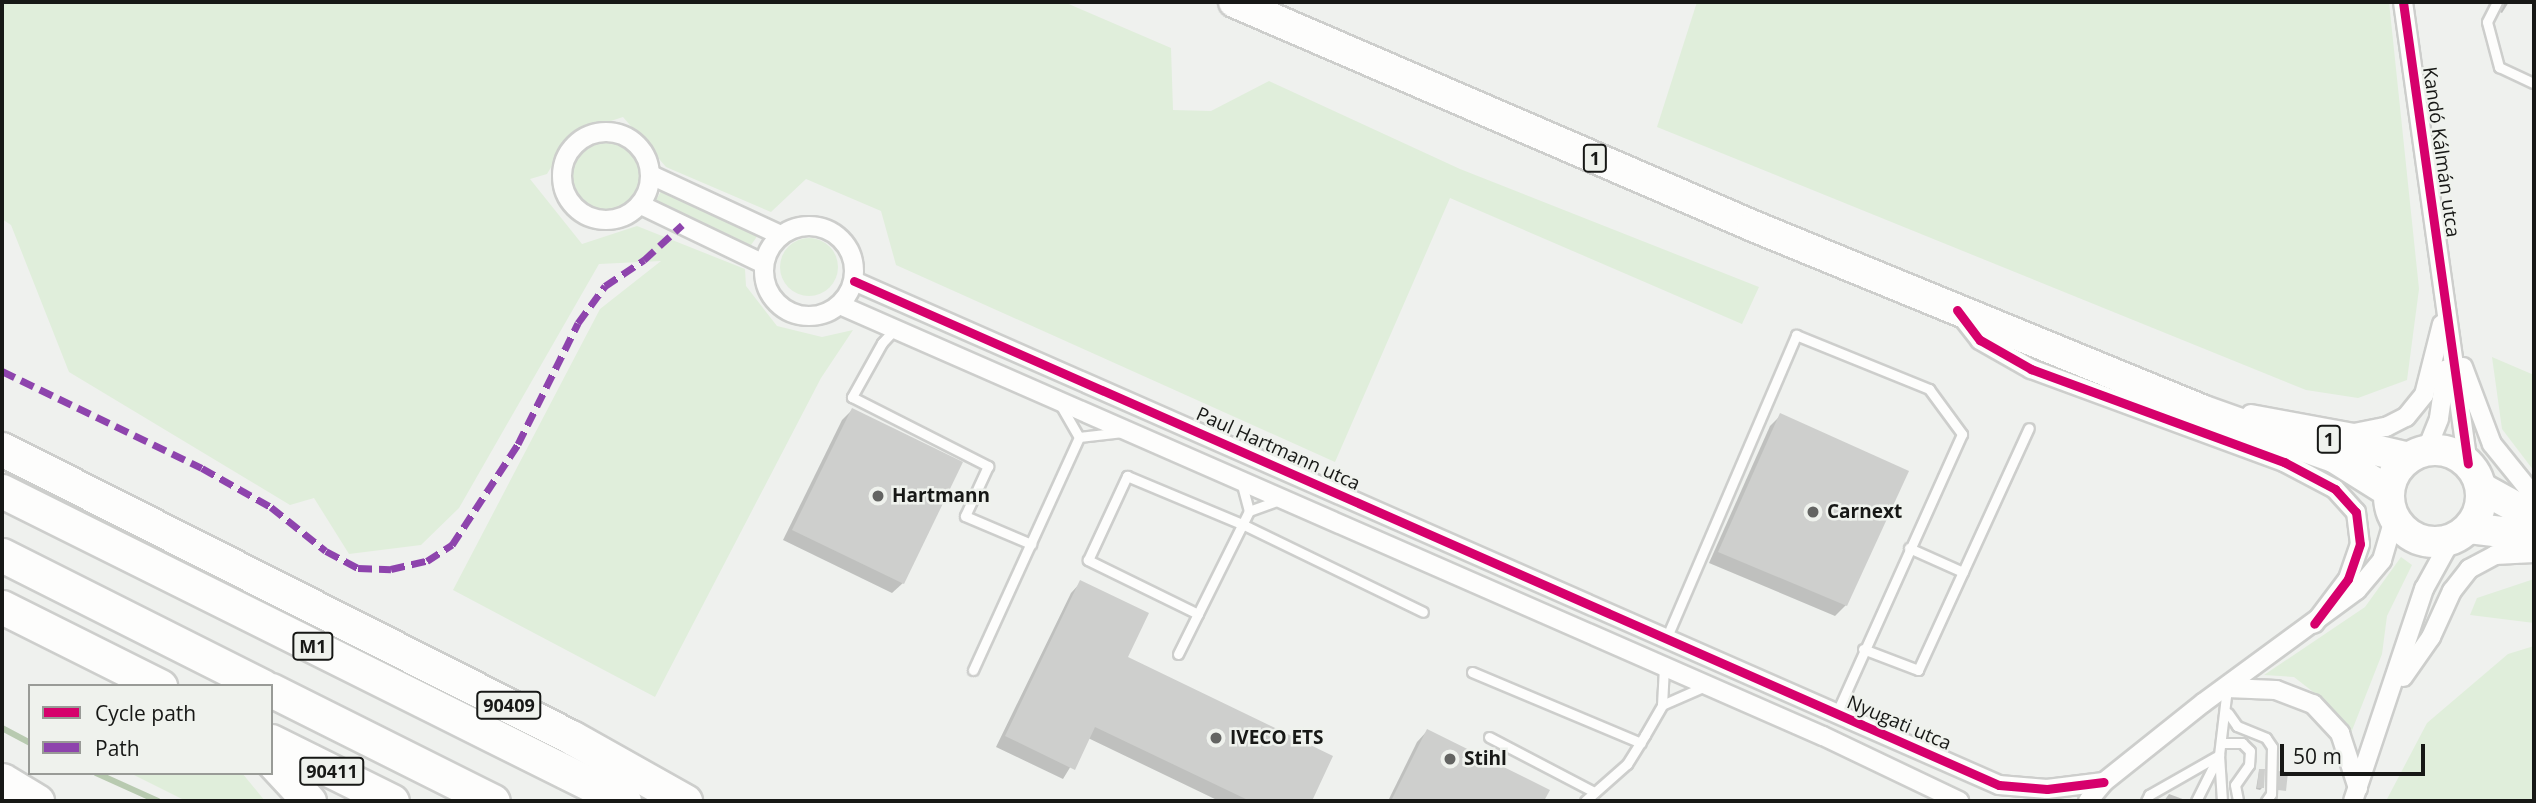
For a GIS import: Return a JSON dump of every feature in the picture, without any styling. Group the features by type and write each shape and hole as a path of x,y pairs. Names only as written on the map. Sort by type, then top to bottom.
{"highway":[{"name":"90409","path":"2,449 559,730 685,801"},
{"name":"M1","path":"2,491 624,801"},
{"path":"2,555 259,684"},
{"path":"2,607 156,684"},
{"path":"273,691 493,801"},
{"name":"90411","path":"273,742 392,801"},
{"path":"273,762 309,801"},
{"path":"2,780 37,801"}],"main road":[{"name":"1","path":"1234,2 1957,310 2134,379 2201,410 2334,457 2391,505 2419,540 2460,534 2534,536"},
{"name":"1","path":"2134,379 2344,444 2417,454 2448,452 2474,476 2534,517"},
{"path":"2391,505 2395,472 2417,454"},
{"path":"2460,534 2479,509 2474,476"}],"street":[{"name":"Kandó Kálmán utca","path":"2403,2 2445,306"},
{"path":"593,133 622,134 646,155 652,175 641,205 620,219 604,221 580,213 563,188 561,173 569,151 593,133"},
{"path":"652,175 780,235"},
{"path":"641,205 764,264"},
{"path":"806,225 832,231 844,241 854,259 854,281 840,304 819,315 803,316 785,309 770,293 764,264 780,235 806,225"},
{"name":"Paul Hartmann utca","path":"854,281 1689,649"},
{"path":"840,304 1709,686 1935,796 1959,801"},
{"path":"2251,414 2354,433 2386,427 2406,417 2416,407 2431,379 2445,306"},
{"path":"2417,454 2446,386 2445,306"},
{"path":"2445,306 2474,476"},
{"path":"2445,306 2484,427 2514,476 2534,496"},
{"path":"1957,310 1980,340 2031,369 2284,462 2335,489 2356,512 2360,544 2348,579 2314,624"},
{"path":"2088,801 2104,782 2314,624 2372,575 2388,547 2391,505"},
{"path":"2355,795 2424,589 2460,534"},
{"path":"2392,691 2431,638 2452,591 2469,569 2495,555 2534,553"},
{"name":"Nyugati utca","path":"1689,649 1999,785 2046,789 2104,782"},
{"path":"2227,688 2276,690 2313,704 2340,733 2355,795"}],"lane":[{"path":"2497,2 2487,22 2499,67 2534,83"},
{"path":"895,329 882,343 852,397 988,466 965,516 1031,544"},
{"path":"1665,639 1796,335 1929,389 1962,434 1836,714"},
{"path":"1059,401 1079,437"},
{"path":"1863,649 1918,670 2029,428"},
{"path":"1079,437 1126,431"},
{"path":"974,670 1079,437"},
{"path":"1198,614 1088,560 1126,476 1242,524 1423,612"},
{"path":"1241,480 1249,511"},
{"path":"1178,654 1249,511 1283,499"},
{"path":"1909,548 1963,572"},
{"path":"1585,801 1626,764 1641,743 1662,705 1664,668"},
{"path":"1472,672 1641,743"},
{"path":"1662,705 1709,686"},
{"path":"2222,801 2219,755 2228,711 2227,688"},
{"path":"2228,711 2237,726 2266,738 2272,747 2271,794 2266,801"},
{"path":"1489,737 1594,792"},
{"path":"2221,744 2242,743 2249,751 2249,765 2235,785 2238,801"},
{"path":"2146,801 2149,795 2219,755"},
{"path":"2196,801 2219,755"}],"green space":[{"path":"2,2 1064,2 1171,48 1173,110 1211,111 1269,81 1460,169 1759,287 1742,324 1450,198 1335,462 896,265 881,211 806,179 771,212 666,167 623,117 571,134 547,174 530,179 582,244 637,226 745,269 746,286 777,326 822,337 853,330 821,378 655,697 453,590 600,309 661,261 599,264 459,508 421,545 349,554 314,498 290,505 69,372 11,225 2,219"},
{"path":"1697,2 2389,2 2419,289 2407,380 2358,398 2306,390 1657,127"},
{"path":"606,142 620,145 632,153 640,165 643,179 640,193 632,205 620,213 606,216 592,213 580,205 572,193 569,179 572,165 580,153 592,145"},
{"path":"663,188 758,235 749,248 656,200"},
{"path":"809,238 820,240 833,251 838,267 836,278 825,291 809,296 798,294 785,283 780,267 782,256 793,243"},
{"path":"2492,357 2534,375 2534,471 2502,429"},
{"path":"2401,557 2412,565 2387,616 2382,654 2351,733 2326,702 2294,677 2264,675 2365,607"},
{"path":"2534,579 2534,623 2470,615 2477,598"},
{"path":"2534,646 2534,801 2386,801 2427,723 2508,654"},
{"path":"134,775 244,775 265,801 186,801"}],"building":[{"name":"Hartmann","path":"852,408 963,462 904,584 792,530"},
{"name":"Carnext","path":"1780,413 1909,471 1847,606 1718,552"},
{"path":"1080,580 1149,613 1128,657 1333,756 1312,801 1250,801 1095,727 1075,770 1005,736"},
{"name":"Stihl","path":"1427,729 1550,790 1544,801 1391,801"},
{"path":"2259,769 2265,769 2264,788 2257,788"},
{"path":"2278,771 2288,772 2286,791 2278,790"}],"waterway":[{"path":"2,728 28,742"},
{"path":"100,775 158,801"}],"marked path":[{"path":"2,371 202,468 271,507 326,551 358,568 391,569 427,561 452,545 518,444 578,323 605,286 644,260 682,225"}],"cycle path":[{"path":"2403,2 2468,463"},
{"path":"854,281 1999,785 2047,789 2104,782"},
{"path":"1957,310 1980,340 2031,369 2284,462 2335,489 2356,512 2360,544 2348,579 2314,624"}],"place":[{"name":"Hartmann","path":"878,496"},
{"name":"Carnext","path":"1813,512"},
{"name":"IVECO ETS","path":"1216,738"},
{"name":"Stihl","path":"1450,759"}]}
